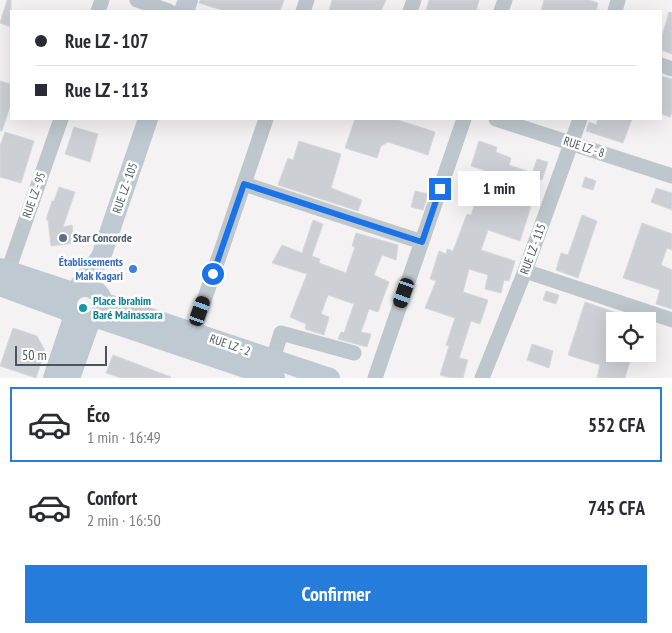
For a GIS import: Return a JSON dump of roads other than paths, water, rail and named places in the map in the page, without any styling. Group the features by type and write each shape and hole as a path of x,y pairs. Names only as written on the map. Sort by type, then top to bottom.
{"main road":[{"name":"RUE LZ - 105","path":"85,306 148,120"},
{"path":"3,275 85,306"},
{"path":"53,378 85,306"},
{"path":"70,378 85,306"},
{"name":"RUE LZ - 2","path":"85,306 193,333 274,369"},
{"name":"RUE LZ - 2","path":"85,306 234,371 274,369 330,378"}],"street":[{"path":"137,0 166,10"},
{"name":"RUE LZ - 95","path":"3,275 61,120"},
{"path":"193,333 266,120"},
{"path":"375,378 464,120"},
{"name":"RUE LZ - 8","path":"499,120 672,176"},
{"name":"RUE LZ - 115","path":"482,378 525,271 580,120"},
{"path":"244,184 422,242"},
{"path":"525,271 672,320"},
{"path":"274,369 280,333 354,354"}],"place":[{"name":"Star Concorde","path":"63,238"},
{"name":"Établissements Mak Kagari","path":"133,269"},
{"name":"Place Ibrahim Baré Mainassara","path":"83,308"}]}
